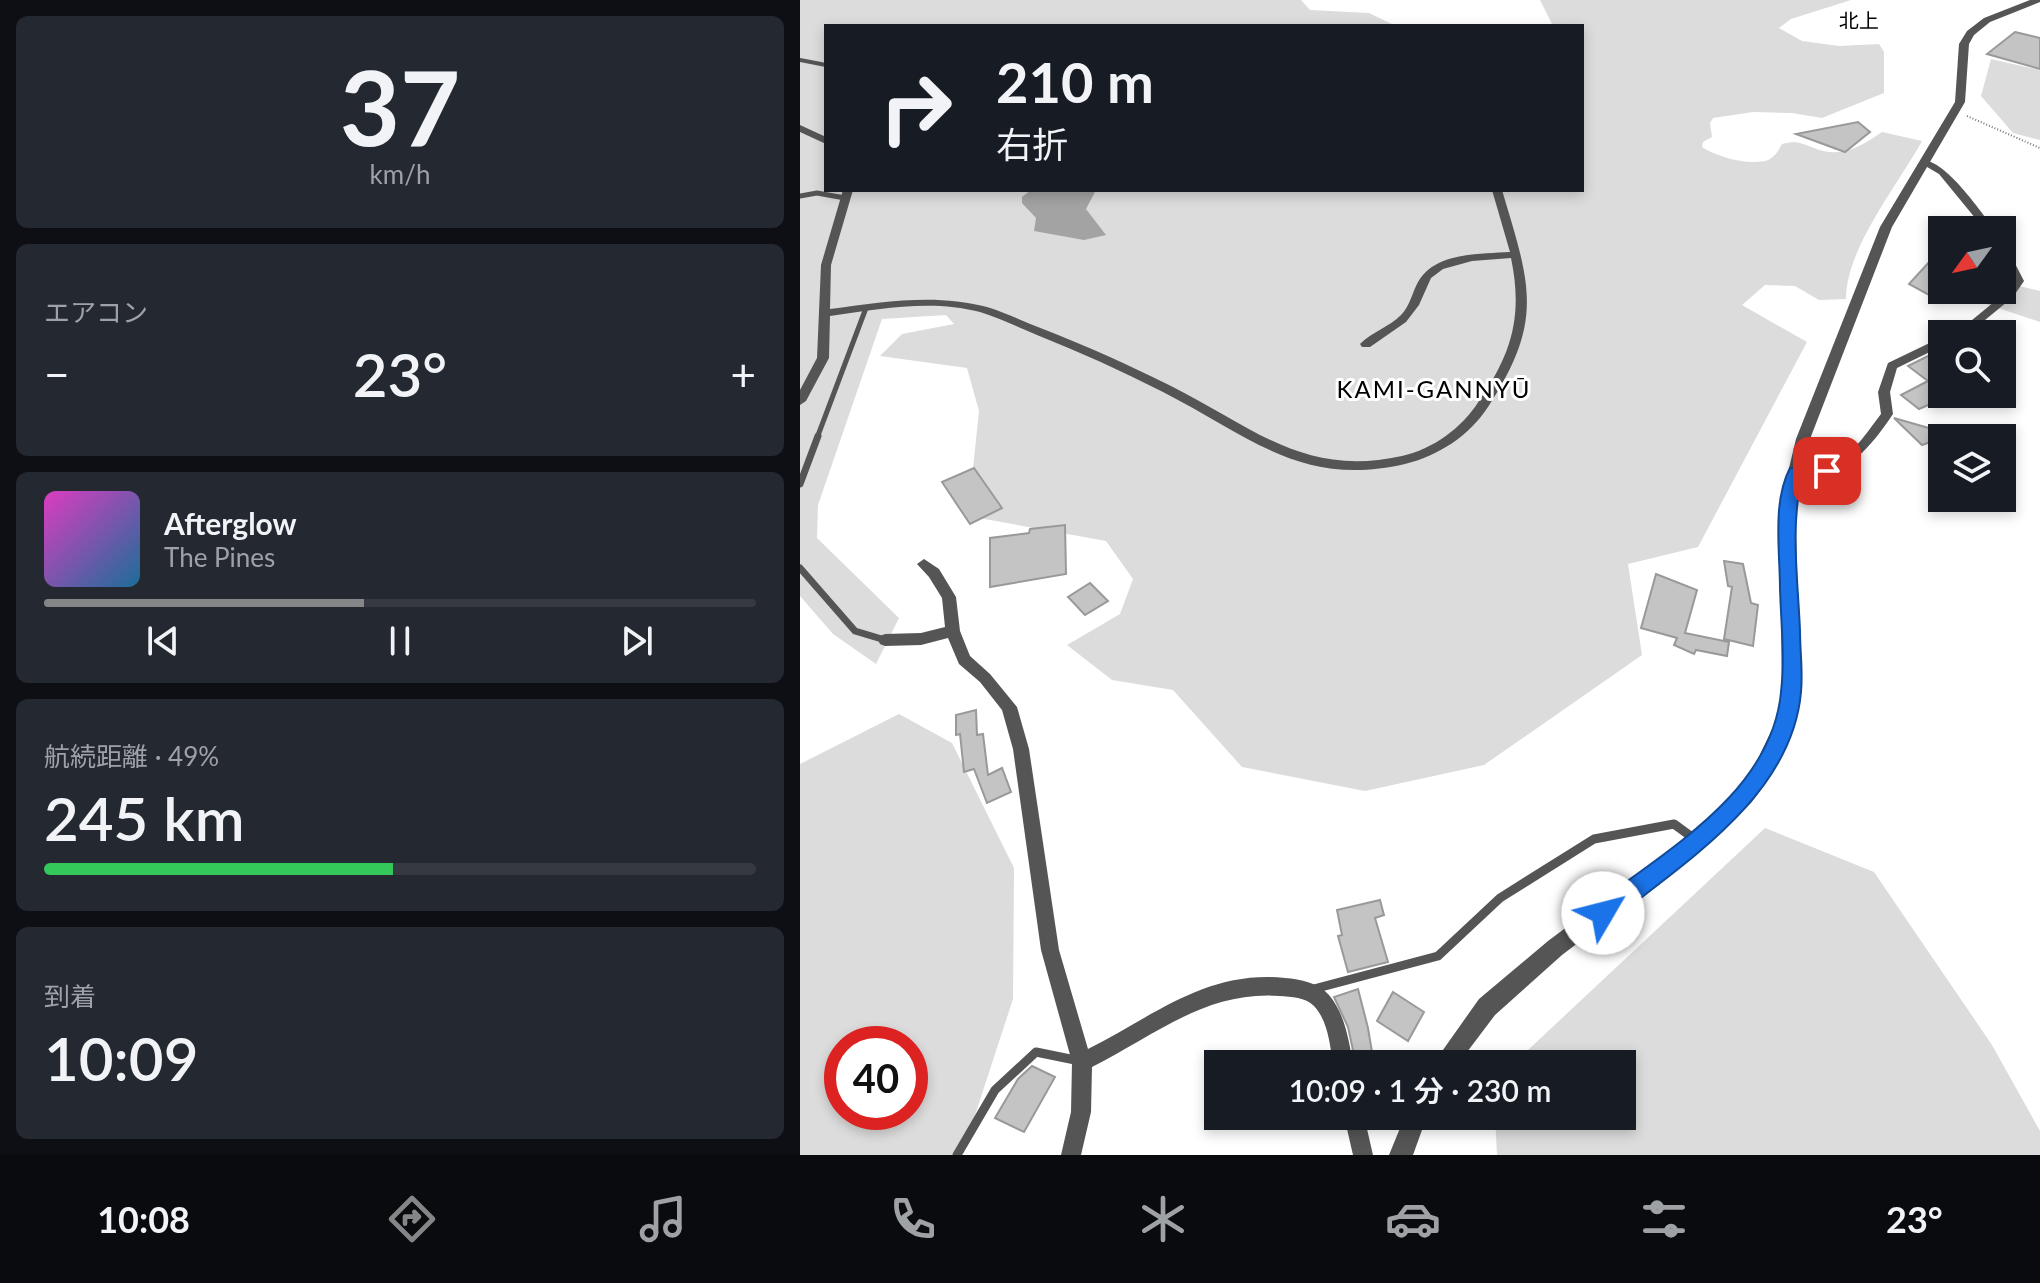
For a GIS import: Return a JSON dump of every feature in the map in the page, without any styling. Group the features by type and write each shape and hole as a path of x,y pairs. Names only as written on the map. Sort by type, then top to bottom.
{"street":[{"path":"1455,1050 1487,1007 1555,948 1697,841 1744,797 1760,775 1784,723 1791,692 1788,525 1803,439 1886,227 1962,97 1964,44 1970,33 1987,20 2038,0"},
{"path":"800,128 824,140"},
{"path":"1925,162 1942,172 1978,216"},
{"path":"826,313 909,303 950,303 979,308 1091,352 1179,395 1283,453 1318,465 1360,469 1434,450 1459,433 1484,403 1512,357 1521,324 1523,280 1498,192"},
{"path":"800,401 823,358 826,265 847,194"},
{"path":"1366,344 1410,313 1421,285 1430,273 1464,260 1516,255"},
{"path":"1978,320 1998,304"},
{"path":"1795,472 1827,471 1853,457 1887,414 1884,392 1892,366 1928,348"},
{"path":"924,564 934,573 949,597 953,631 964,660 985,678 1009,707 1021,749 1050,950 1082,1062 1081,1112 1071,1155"},
{"path":"885,640 921,639 953,631"},
{"path":"1082,1062 1203,995 1240,986 1276,985 1309,990 1326,1006 1339,1050"},
{"path":"1357,1130 1363,1155"},
{"path":"1401,1155 1411,1130"}],"lane":[{"path":"800,60 824,65"},
{"path":"800,196 847,194"},
{"path":"800,484 866,308"},
{"path":"800,568 855,631 885,640"},
{"path":"1309,990 1438,956 1500,898 1594,839 1674,824 1697,841"},
{"path":"957,1155 995,1090 1036,1052 1082,1062"}],"path":[{"path":"1955,111 2040,148"}],"shaded area":[{"path":"800,0 1301,0 1310,10 1369,13 1392,24 824,24 824,192 1584,192 1584,24 1552,24 1540,0 1851,0 1791,19 1779,28 1802,41 1839,46 1879,44 1884,52 1884,93 1822,118 1753,112 1713,118 1710,123 1712,137 1703,142 1702,147 1716,154 1749,162 1765,161 1782,144 1791,142 1824,151 1842,152 1858,147 1882,132 1922,141 1864,238 1848,279 1846,299 1819,300 1795,286 1765,285 1742,305 1807,342 1698,547 1628,564 1642,655 1484,765 1365,791 1242,767 1173,690 1112,680 1067,645 1120,614 1133,579 1106,541 968,516 979,411 967,368 880,356 902,334 954,324 946,315 882,319 818,505 817,538 899,618 876,664 833,634 800,596"},
{"path":"1991,59 2040,70 2040,140 2013,133 1981,96"},
{"path":"1028,192 1095,192 1086,209 1106,235 1084,240 1034,231 1036,218 1022,203 1022,197"},
{"path":"2016,285 2040,291 2040,322 1986,304 2016,304"},
{"path":"899,714 952,743 1014,868 1013,999 962,1155 800,1155 800,764"},
{"path":"1765,828 1874,872 1992,1045 2040,1131 2040,1155 1497,1155 1496,1130 1636,1130 1636,1050 1528,1050"}],"building":[{"path":"2015,32 2040,38 2040,69 1987,54"},
{"path":"1858,122 1870,132 1845,152 1796,134"},
{"path":"1928,263 1928,294 1909,284"},
{"path":"1928,356 1928,381 1908,366"},
{"path":"1928,381 1928,405 1919,409 1901,395"},
{"path":"1894,418 1928,428 1928,443 1922,445"},
{"path":"974,468 1002,508 970,524 942,482"},
{"path":"1065,525 1066,574 990,587 990,538"},
{"path":"1724,561 1743,564 1751,603 1758,605 1753,646 1724,639 1732,587 1728,586"},
{"path":"1656,574 1697,590 1685,633 1729,642 1727,656 1696,650 1694,654 1674,645 1677,638 1641,628"},
{"path":"1090,583 1108,601 1085,615 1068,597"},
{"path":"976,710 977,735 983,734 988,775 1002,768 1011,792 987,803 974,769 964,772 960,734 956,735 956,715"},
{"path":"1380,900 1384,915 1375,918 1388,962 1348,972 1338,936 1342,935 1337,910"},
{"path":"1358,989 1372,1050 1353,1050 1348,1027 1334,997"},
{"path":"1393,992 1424,1012 1408,1041 1377,1021"},
{"path":"1032,1066 1055,1077 1024,1132 995,1118 1018,1079"}],"district":[{"name":"北上","path":"1859,21"},
{"name":"KAMI-GANNYŪ","path":"1434,390"}],"route":[{"path":"1603,913 1720,821 1744,797 1768,760 1784,723 1791,692 1788,525 1792,485 1795,472 1827,471"}]}
